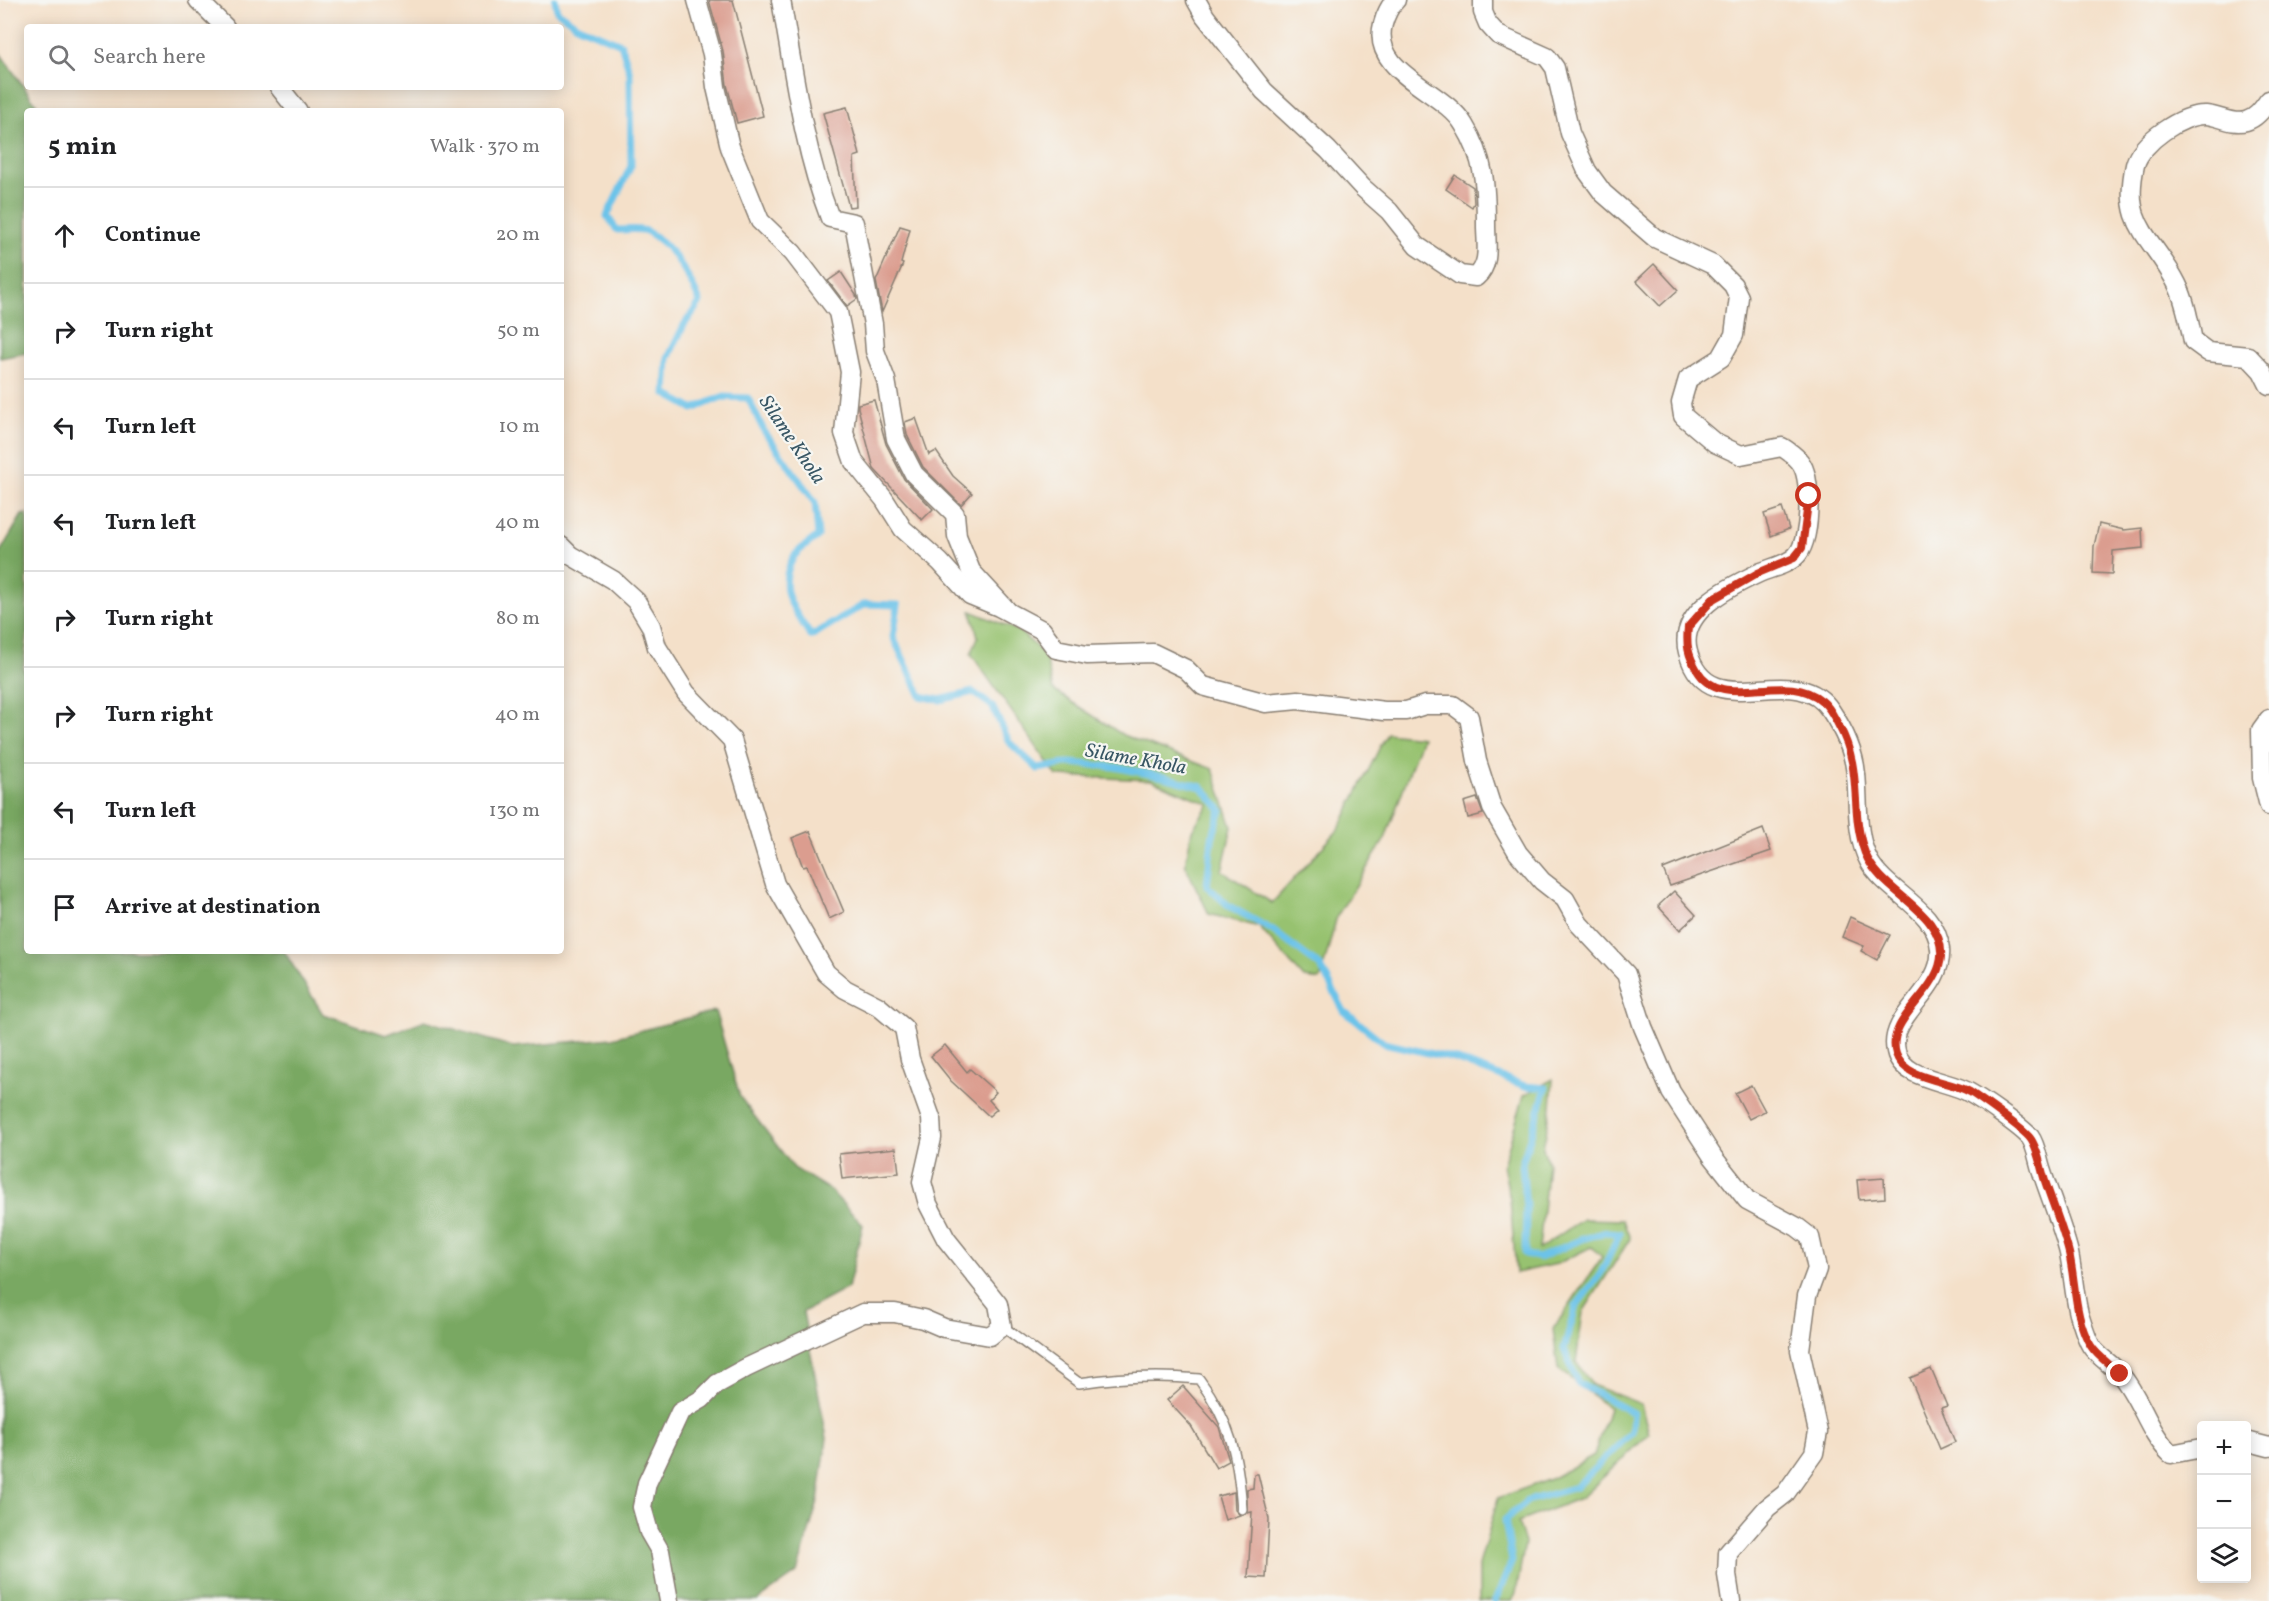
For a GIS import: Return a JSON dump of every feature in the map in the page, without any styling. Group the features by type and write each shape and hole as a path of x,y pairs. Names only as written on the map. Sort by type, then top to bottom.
{"street":[{"path":"198,0 222,24"},
{"path":"697,0 712,54 716,87 730,147 760,221 793,253 838,312 850,372 844,433 854,462 884,499 903,529 940,562 970,595 1042,630 1056,649 1087,655 1153,653 1186,669 1203,686 1266,703 1298,700 1384,711 1407,711 1425,705 1453,705 1469,717 1477,761 1492,808 1518,853 1542,881 1565,899 1579,924 1626,974 1643,1027 1671,1092 1713,1158 1748,1200 1797,1227 1810,1237 1817,1269 1807,1296 1800,1350 1818,1432 1814,1453 1785,1494 1767,1508 1728,1553 1727,1575 1731,1601"},
{"path":"781,0 801,120 822,198 830,218 854,224 858,239 865,291 873,324 875,351 886,380 896,439 914,474 955,514 957,536 971,571 995,594 1008,612"},
{"path":"1196,0 1205,16 1264,92 1328,150 1363,188 1389,211 1417,246 1460,275 1476,277 1486,263 1486,186 1480,160 1464,123 1452,108 1403,74 1386,52 1382,26 1396,0"},
{"path":"1483,0 1483,12 1488,24 1498,35 1547,57 1555,68 1570,133 1587,171 1603,193 1655,238 1713,266 1733,285 1739,297 1732,342 1720,358 1688,379 1681,403 1683,416 1715,443 1741,455 1782,447 1803,465 1808,483 1807,522 1798,553 1794,558 1758,573 1709,603 1688,627 1688,654 1701,677 1712,686 1725,691 1781,686 1821,699 1830,709 1853,758 1857,813 1865,852 1880,876 1930,924 1938,936 1940,949 1937,975 1898,1030 1894,1043 1896,1055 1904,1066 1917,1073 1969,1092 2031,1138 2069,1252 2079,1313 2091,1346 2120,1374 2142,1404 2159,1442 2171,1454 2197,1449"},
{"path":"281,90 296,108"},
{"path":"2269,100 2257,116 2246,121 2228,121 2206,115 2187,118 2160,134 2137,157 2129,190 2139,228 2178,286 2193,341 2208,352 2248,356 2262,371 2269,385"},
{"path":"564,549 570,555 614,580 636,601 651,627 657,647 686,693 732,740 775,884 826,973 845,989 878,1006 904,1028 910,1059 931,1118 932,1138 922,1182 928,1204 946,1239 998,1304 1002,1326 990,1336 944,1328 923,1319 895,1313 863,1313 746,1368 717,1384 702,1399 680,1412 647,1483 642,1507 649,1532 660,1551 669,1601"},
{"path":"2269,719 2261,730 2262,778 2269,806"},
{"path":"2251,1442 2269,1447"}],"lane":[{"path":"1002,1326 1078,1383 1116,1377 1168,1376 1199,1379 1219,1406 1232,1442 1240,1478 1242,1509"}],"green space":[{"path":"0,53 39,108 24,108 24,354 0,358"},
{"path":"24,515 24,954 286,954 323,1014 386,1035 425,1020 513,1047 612,1038 715,1011 740,1097 794,1168 830,1190 863,1225 848,1288 803,1312 827,1438 818,1501 797,1573 757,1601 0,1601 0,552"},
{"path":"971,611 1019,631 1045,655 1053,690 1123,735 1213,769 1232,827 1222,871 1272,903 1339,829 1387,733 1422,737 1385,839 1337,916 1320,980 1304,978 1259,927 1209,914 1185,865 1192,830 1209,804 1151,780 1057,776 971,654 978,637"},
{"path":"1553,1079 1551,1108 1543,1148 1548,1163 1539,1249 1583,1219 1623,1220 1630,1239 1583,1312 1576,1362 1592,1385 1641,1404 1649,1434 1581,1498 1518,1522 1525,1543 1516,1593 1512,1601 1479,1601 1479,1565 1498,1498 1553,1478 1594,1455 1609,1408 1558,1369 1553,1329 1602,1257 1591,1247 1557,1264 1516,1273 1510,1199 1503,1165 1524,1095"}],"building":[{"path":"709,0 733,0 763,116 737,123 727,85 723,51"},
{"path":"847,107 860,155 854,157 856,206 849,207 823,113"},
{"path":"1455,175 1473,187 1472,207 1446,189"},
{"path":"900,226 910,229 901,263 903,264 882,312 876,281"},
{"path":"1654,264 1678,290 1660,306 1636,281"},
{"path":"841,272 857,299 847,306 828,281"},
{"path":"874,400 886,444 904,479 933,509 922,520 874,469 858,404"},
{"path":"916,418 929,455 936,451 953,476 972,493 961,505 923,467 907,435 905,422"},
{"path":"1782,508 1789,529 1771,536 1764,514"},
{"path":"2099,524 2124,530 2142,528 2143,548 2113,551 2112,574 2093,573 2094,546"},
{"path":"1477,798 1483,814 1468,818 1464,802"},
{"path":"1763,829 1771,851 1670,886 1663,869"},
{"path":"810,831 844,912 829,919 807,866 803,867 792,838"},
{"path":"1674,891 1696,915 1680,930 1658,906"},
{"path":"1850,917 1890,935 1877,960 1861,951 1864,946 1842,937"},
{"path":"945,1045 967,1072 970,1069 996,1092 989,1100 997,1109 989,1116 951,1081 931,1056"},
{"path":"1751,1085 1765,1111 1749,1119 1735,1093"},
{"path":"896,1148 899,1173 842,1179 839,1154"},
{"path":"1884,1178 1885,1198 1859,1200 1857,1180"},
{"path":"1931,1369 1947,1406 1941,1408 1955,1442 1940,1449 1910,1378"},
{"path":"1183,1386 1219,1427 1229,1461 1216,1468 1191,1426 1167,1400"},
{"path":"1254,1474 1258,1474 1269,1519 1266,1578 1248,1577 1252,1512 1247,1513 1247,1489 1253,1488"},
{"path":"1234,1492 1235,1510 1240,1515 1225,1520 1218,1496"}],"waterway":[{"name":"Silame Khola","path":"555,0 557,11 578,26 621,44 630,73 631,166 607,216 617,230 643,230 664,244 679,262 700,302 684,325 668,358 666,394 693,409 722,397 748,398 764,431 815,502 818,536 795,555 788,569 786,580 793,608 811,636 865,604 898,605 893,637 921,696 940,700 973,692 992,706 1009,742 1038,769 1070,763 1115,767 1202,787 1221,810 1212,838 1207,886 1229,906 1272,930 1321,967 1344,1011 1384,1043 1455,1059 1525,1086 1546,1088 1522,1163 1526,1208 1525,1254 1539,1258 1582,1239 1606,1232 1620,1233 1601,1273 1576,1306 1564,1349 1578,1383 1633,1413 1632,1432 1576,1487 1527,1501 1505,1520 1512,1561 1495,1601"}],"route":[{"path":"1809,496 1802,548 1794,558 1758,573 1713,599 1695,616 1688,627 1686,641 1688,654 1701,677 1712,686 1725,691 1781,686 1821,699 1830,709 1853,758 1856,772 1857,813 1865,852 1871,865 1921,913 1938,936 1940,961 1937,975 1898,1030 1894,1043 1896,1055 1904,1066 1917,1073 1969,1092 2031,1138 2069,1252 2079,1313 2091,1346 2120,1374"}]}
